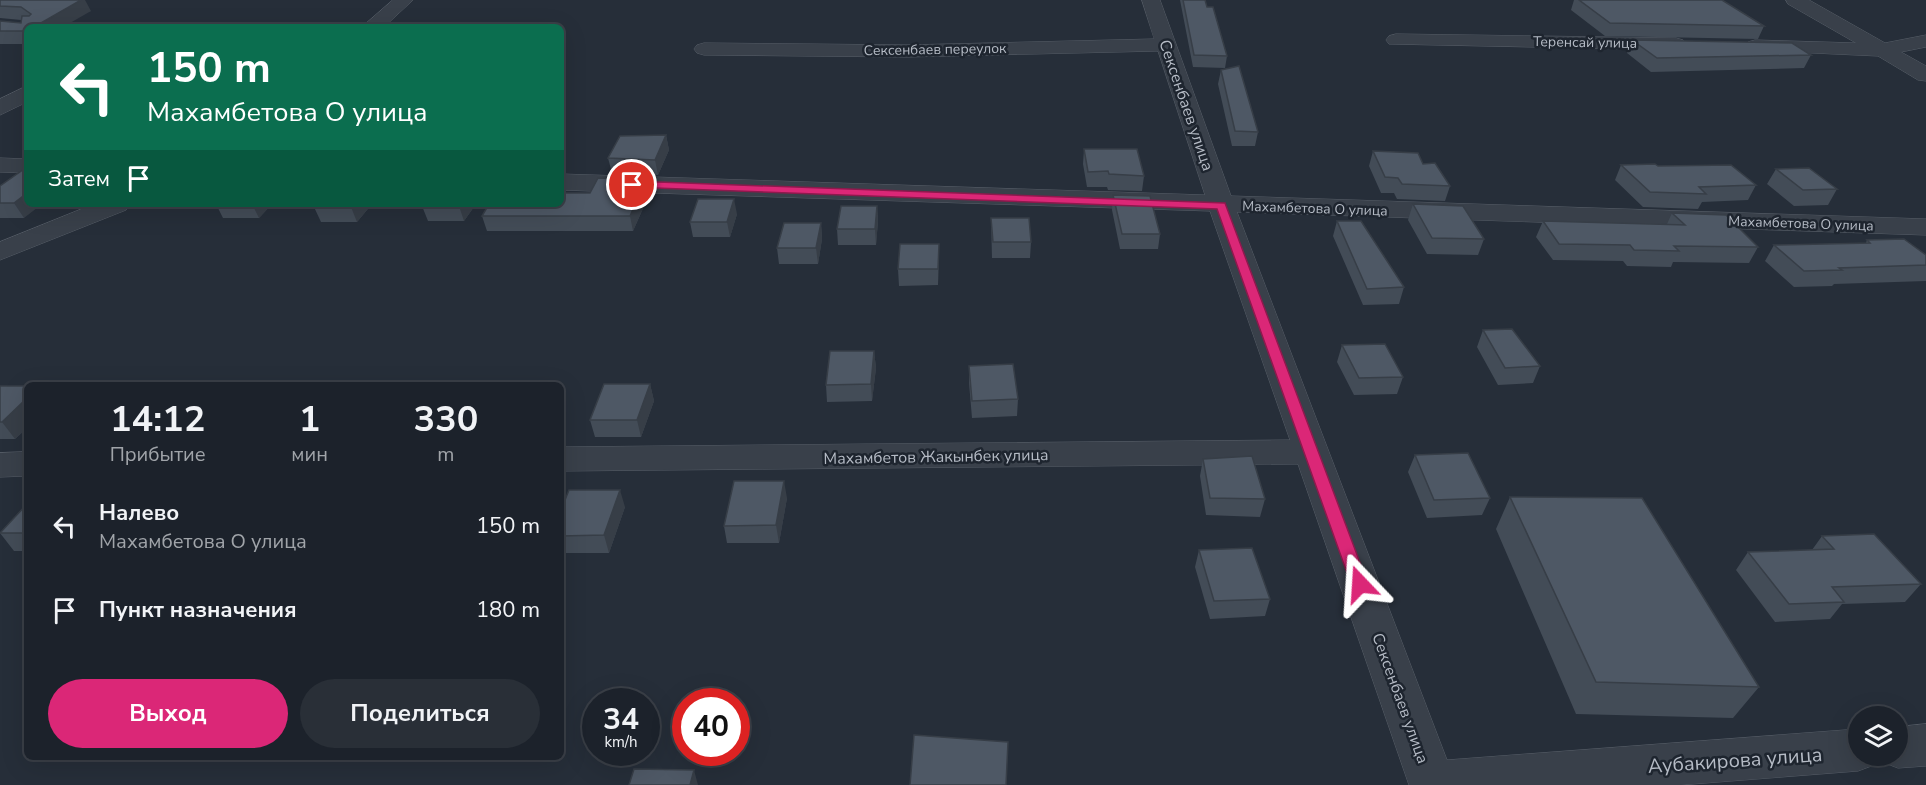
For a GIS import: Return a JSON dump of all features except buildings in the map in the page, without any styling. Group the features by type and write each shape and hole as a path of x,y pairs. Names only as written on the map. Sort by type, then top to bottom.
{"street":[{"path":"376,24 404,0"},
{"name":"Сексенбаев улица","path":"1151,0 1221,206 1433,784"},
{"path":"1795,0 1926,75"},
{"path":"1747,29 1850,32 1926,25"},
{"name":"Теренсай улица","path":"1396,40 1695,45"},
{"path":"1730,45 1882,50 1926,42"},
{"name":"Сексенбаев переулок","path":"704,49 907,51 1166,45"},
{"path":"0,108 24,95"},
{"path":"0,165 24,166"},
{"name":"Махамбетова О улица","path":"564,182 1221,206 1926,227"},
{"path":"0,252 110,207"},
{"name":"Махамбетов Жакынбек улица","path":"564,459 1311,452"},
{"path":"0,465 24,464"},
{"path":"1908,746 1926,745"},
{"name":"Аубакирова улица","path":"1433,784 1848,751"}],"route":[{"path":"632,185 1221,206 1360,584"}]}
